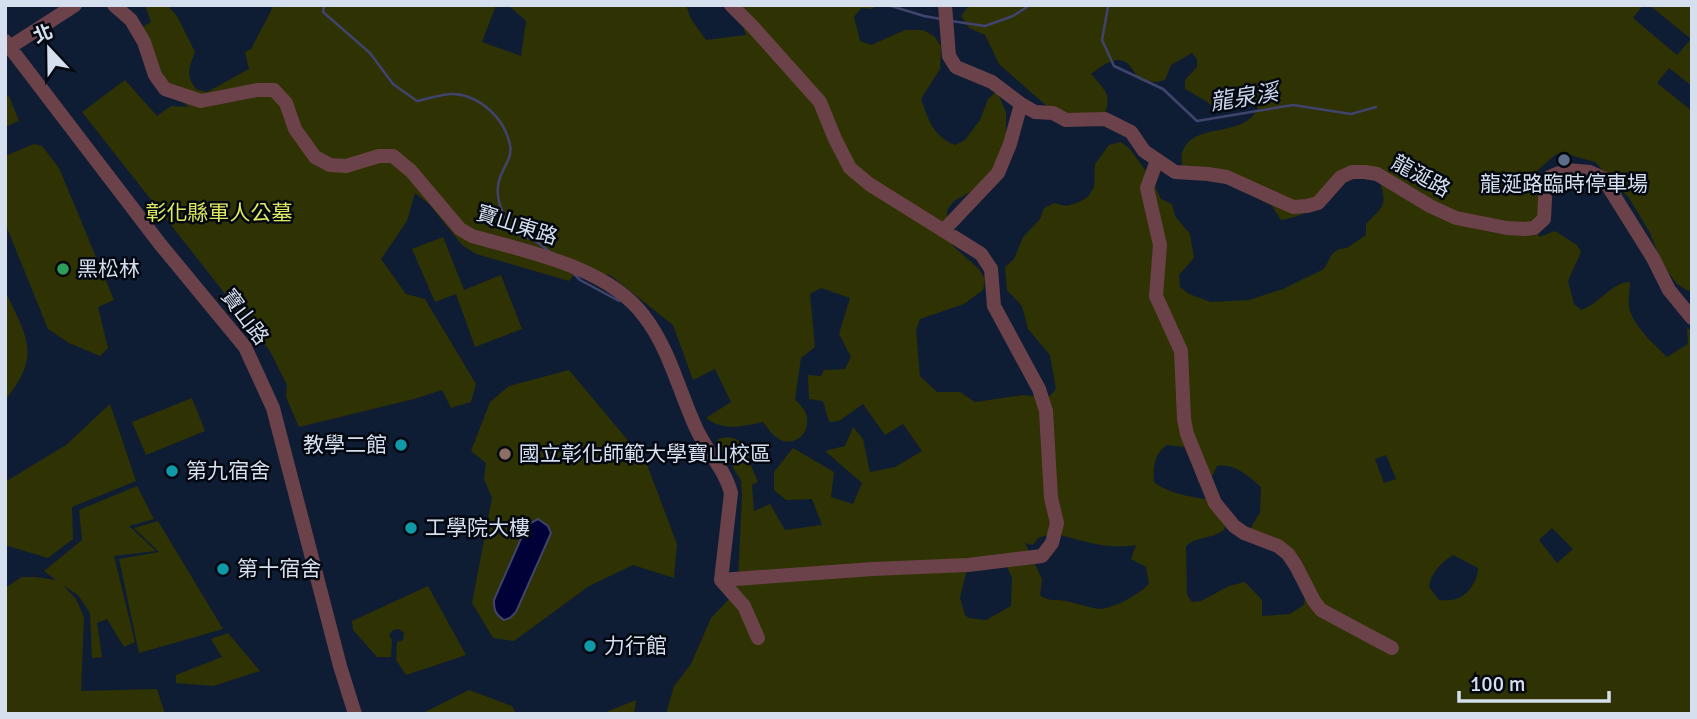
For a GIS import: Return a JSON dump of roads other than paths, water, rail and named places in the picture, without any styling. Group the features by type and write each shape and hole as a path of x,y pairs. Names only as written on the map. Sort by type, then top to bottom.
{"street":[{"path":"8,44 75,5"},
{"name":"寶山東路","path":"114,5 131,20 144,42 155,75 165,89 201,100 257,90 274,90 285,103 295,129 315,157 330,165 345,166 379,156 393,156 411,171 460,229 472,236 557,260 599,279 627,296 645,317 662,346 697,431 728,481 731,493 721,580"},
{"path":"721,580 968,565 1042,555 1052,543 1057,523 1051,498 1046,411 1039,388 994,306 991,269 981,254 869,184 850,168 820,102 731,5"},
{"name":"龍涎路","path":"945,5 949,56 956,67 992,82 1035,111 1053,113 1066,120 1105,119 1131,132 1144,151 1175,172 1227,177 1293,207 1318,203 1340,177 1352,172 1365,172 1377,174 1430,206 1456,218 1507,228 1534,228 1544,219 1546,179 1567,170 1590,172 1603,178 1669,289 1692,318"},
{"name":"寶山路","path":"8,44 160,244 245,346 273,408 355,714"},
{"path":"944,230 998,173 1010,144 1021,104"},
{"path":"1157,160 1147,188 1160,245 1156,296 1181,351 1186,434 1215,503 1234,526 1244,533 1288,554 1321,610 1392,648"},
{"path":"721,580 744,606 758,638"}],"waterway":[{"path":"324,5 323,12 370,53 393,84 417,101 454,94 473,99 490,110 503,126 511,150 498,188 503,213 511,232 534,240 549,251"},
{"name":"龍泉溪","path":"888,5 941,19"},
{"name":"龍泉溪","path":"951,21 985,26 1013,16 1030,5"},
{"name":"龍泉溪","path":"1107,5 1102,40 1114,66 1163,89 1197,121 1293,105 1351,114 1376,107"},
{"path":"574,274 619,301"}],"place":[{"name":"龍涎路臨時停車場","path":"1564,160"},
{"name":"黑松林","path":"63,269"},
{"name":"教學二館","path":"401,445"},
{"name":"國立彰化師範大學寶山校區","path":"505,454"},
{"name":"第九宿舍","path":"172,471"},
{"name":"工學院大樓","path":"411,528"},
{"name":"第十宿舍","path":"223,569"},
{"name":"力行館","path":"590,646"}],"park label":[{"name":"彰化縣軍人公墓","path":"219,213"}]}
